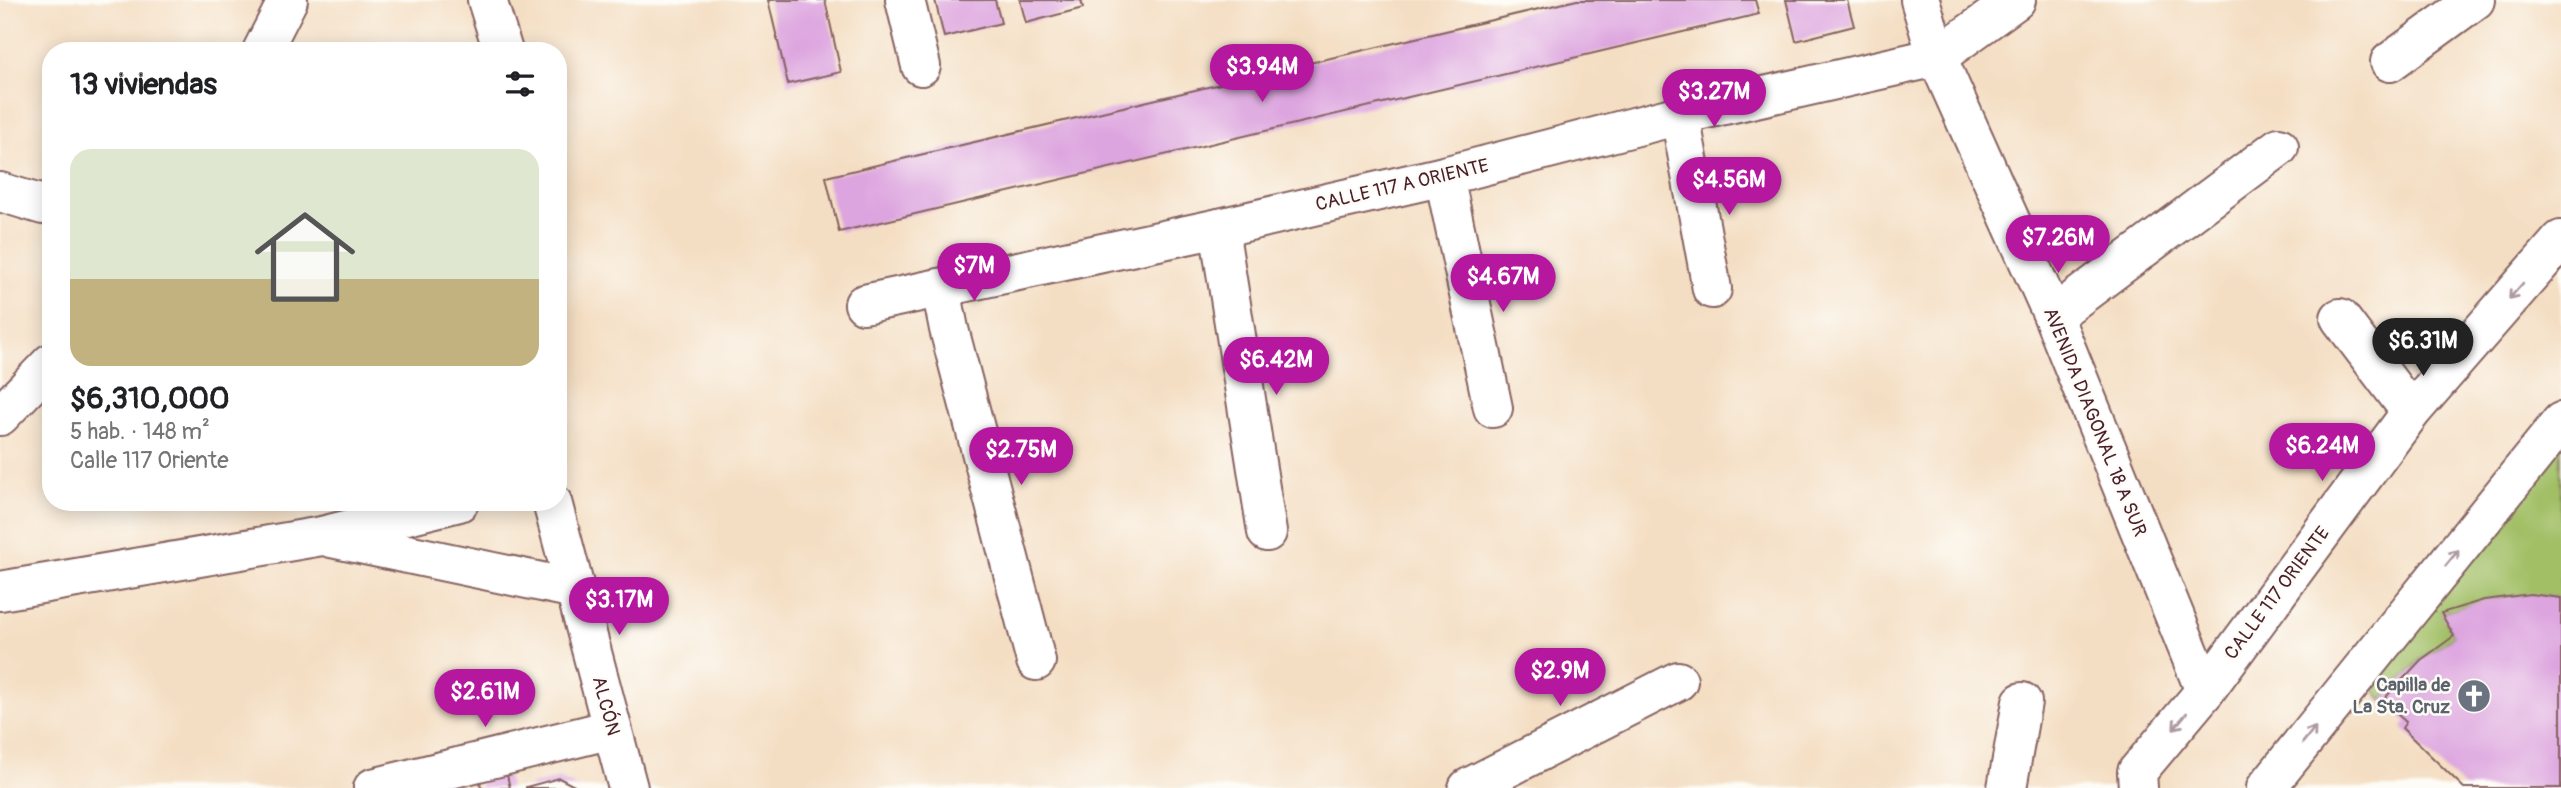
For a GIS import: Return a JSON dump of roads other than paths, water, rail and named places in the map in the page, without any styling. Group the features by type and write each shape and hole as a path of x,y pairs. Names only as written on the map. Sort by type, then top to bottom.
{"street":[{"path":"267,42 288,0"},
{"path":"487,0 500,42"},
{"path":"905,0 921,66"},
{"name":"AVENIDA DIAGONAL 18 A SUR","path":"1920,0 1937,57 2053,316 2205,691"},
{"path":"1937,57 2016,0"},
{"path":"2390,62 2475,0"},
{"name":"CALLE 117 A ORIENTE","path":"864,304 1219,228 1444,176 1680,115 1937,57"},
{"path":"1680,115 1712,289"},
{"path":"2053,316 2279,147"},
{"path":"1444,176 1493,408"},
{"path":"0,192 42,205"},
{"path":"1219,228 1266,532"},
{"name":"CALLE 117 ORIENTE","path":"2138,788 2137,772 2205,691 2411,412 2561,240"},
{"path":"940,289 948,330 1036,661"},
{"path":"2340,318 2411,412"},
{"path":"0,416 42,372"},
{"path":"2266,788 2561,422"},
{"path":"0,591 322,536 423,511"},
{"name":"ALCÓN","path":"554,511 628,788"},
{"path":"322,536 575,590"},
{"path":"1468,788 1678,681"},
{"path":"2007,788 2022,702"},
{"path":"373,788 612,729"}],"place":[{"name":"Capilla de La Sta. Cruz","path":"2474,696"}]}
